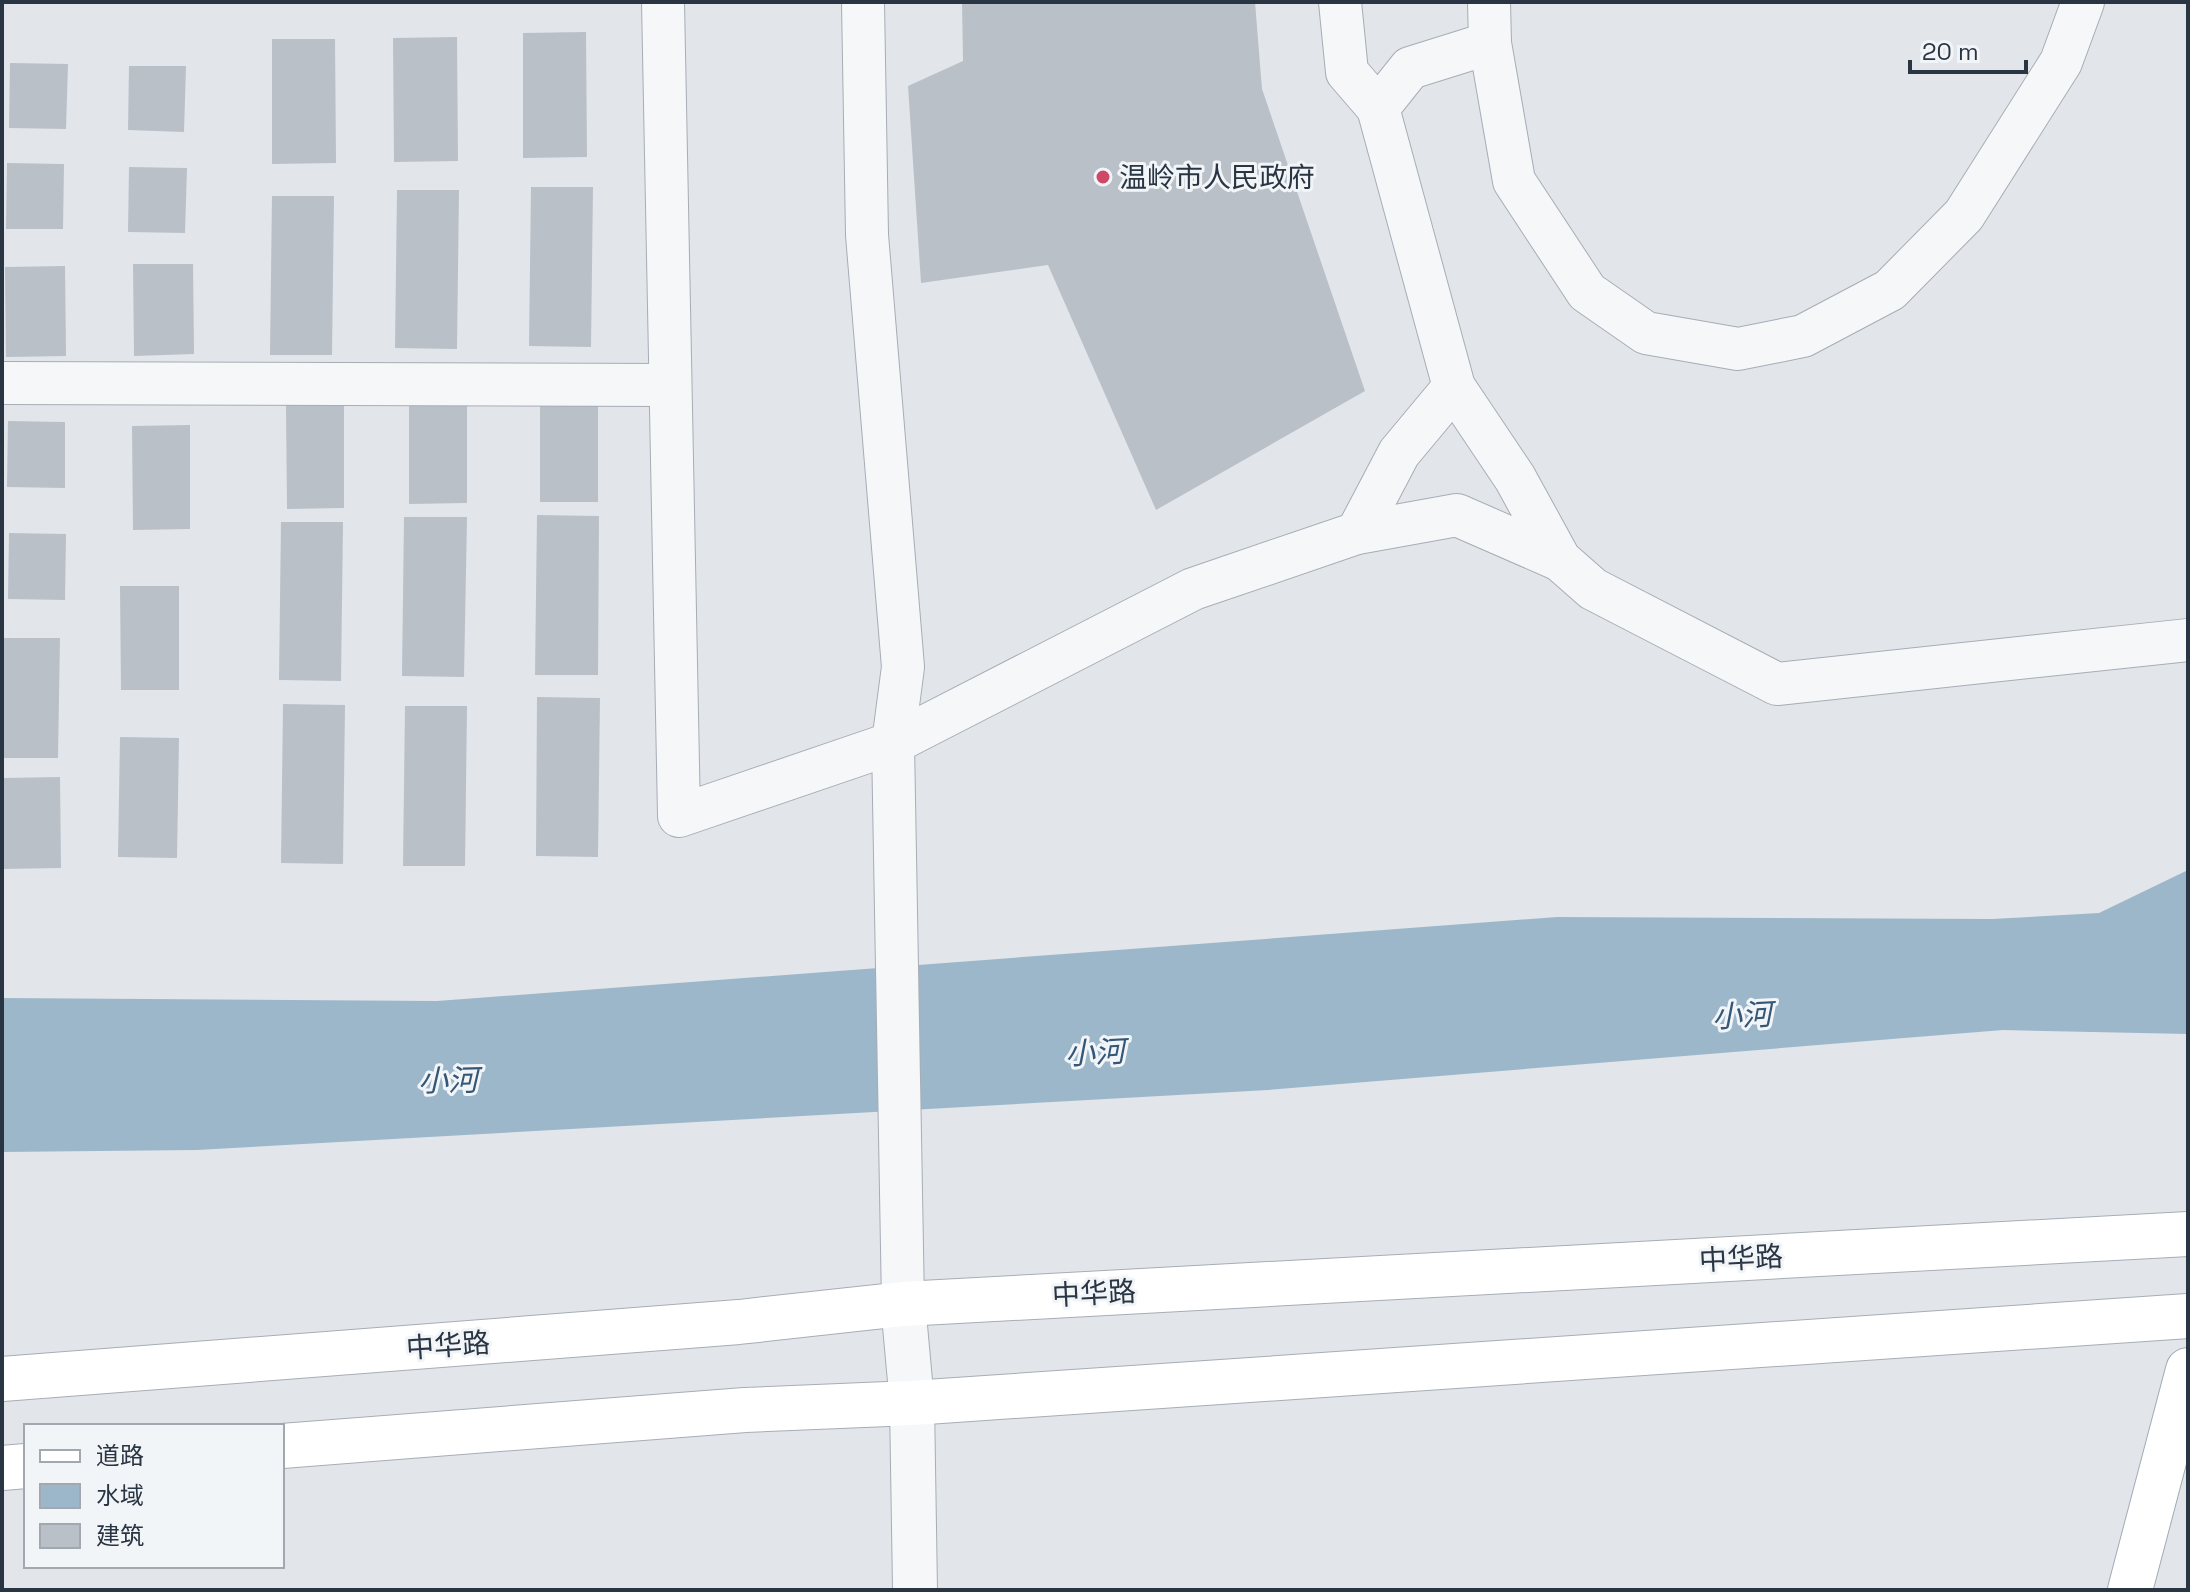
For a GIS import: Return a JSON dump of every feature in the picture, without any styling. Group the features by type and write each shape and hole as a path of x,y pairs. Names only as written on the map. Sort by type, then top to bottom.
{"main road":[{"name":"中华路","path":"2,1379 739,1322 903,1304 2188,1234"},
{"path":"284,1446 745,1410 912,1403 2188,1316"},
{"path":"2130,1590 2188,1370"},
{"path":"2,1468 24,1466"}],"street":[{"path":"663,2 679,816 893,743 1193,589 1357,533 1457,515 1560,560 1593,589 1777,684 2188,640"},
{"path":"863,2 867,235 903,667 893,743 895,906 903,1304 912,1403 915,1590"},
{"path":"1340,2 1347,72 1378,108 1454,387 1515,478 1560,560"},
{"path":"1378,108 1410,68 1490,22 1514,181 1587,292 1646,333 1738,349 1803,336 1828,323 1890,290 1933,247 1964,215 2061,62 2083,2"},
{"path":"2,383 670,385"},
{"path":"1357,533 1399,453 1454,387"}],"water":[{"name":"小河","path":"2188,870 2188,1034 2003,1030 1268,1090 197,1150 2,1152 2,998 437,1001 1557,917 1992,919 2099,913"}],"building":[{"name":"温岭市人民政府","path":"962,2 1255,2 1262,89 1365,391 1156,510 1048,265 921,283 908,86 963,61"},
{"path":"586,32 587,157 523,158 523,33"},
{"path":"457,37 458,161 394,162 393,38"},
{"path":"272,39 335,39 336,163 272,164"},
{"path":"10,63 68,64 66,129 9,128"},
{"path":"129,66 186,66 184,132 128,130"},
{"path":"7,163 64,164 63,229 6,229"},
{"path":"129,167 187,168 185,233 128,232"},
{"path":"531,187 593,187 591,347 529,346"},
{"path":"397,190 459,190 457,349 395,348"},
{"path":"272,196 334,196 332,355 270,355"},
{"path":"133,264 193,264 194,354 134,356"},
{"path":"65,266 66,356 6,357 5,267"},
{"path":"540,398 598,398 598,502 540,502"},
{"path":"467,399 467,503 409,504 409,400"},
{"path":"344,404 344,508 287,509 286,405"},
{"path":"8,421 65,422 65,488 7,487"},
{"path":"190,425 190,529 133,530 132,426"},
{"path":"537,515 599,516 598,675 535,675"},
{"path":"404,517 467,517 464,677 402,676"},
{"path":"281,522 343,522 341,681 279,680"},
{"path":"9,533 66,534 65,600 8,599"},
{"path":"120,586 179,586 179,690 121,690"},
{"path":"2,638 60,638 58,758 2,758"},
{"path":"537,697 600,698 598,857 536,856"},
{"path":"283,704 345,705 343,864 281,863"},
{"path":"405,706 467,706 465,866 403,866"},
{"path":"120,737 179,738 177,858 118,857"},
{"path":"60,777 61,868 2,869 2,778"}],"place":[{"name":"温岭市人民政府","path":"1103,177"}]}
